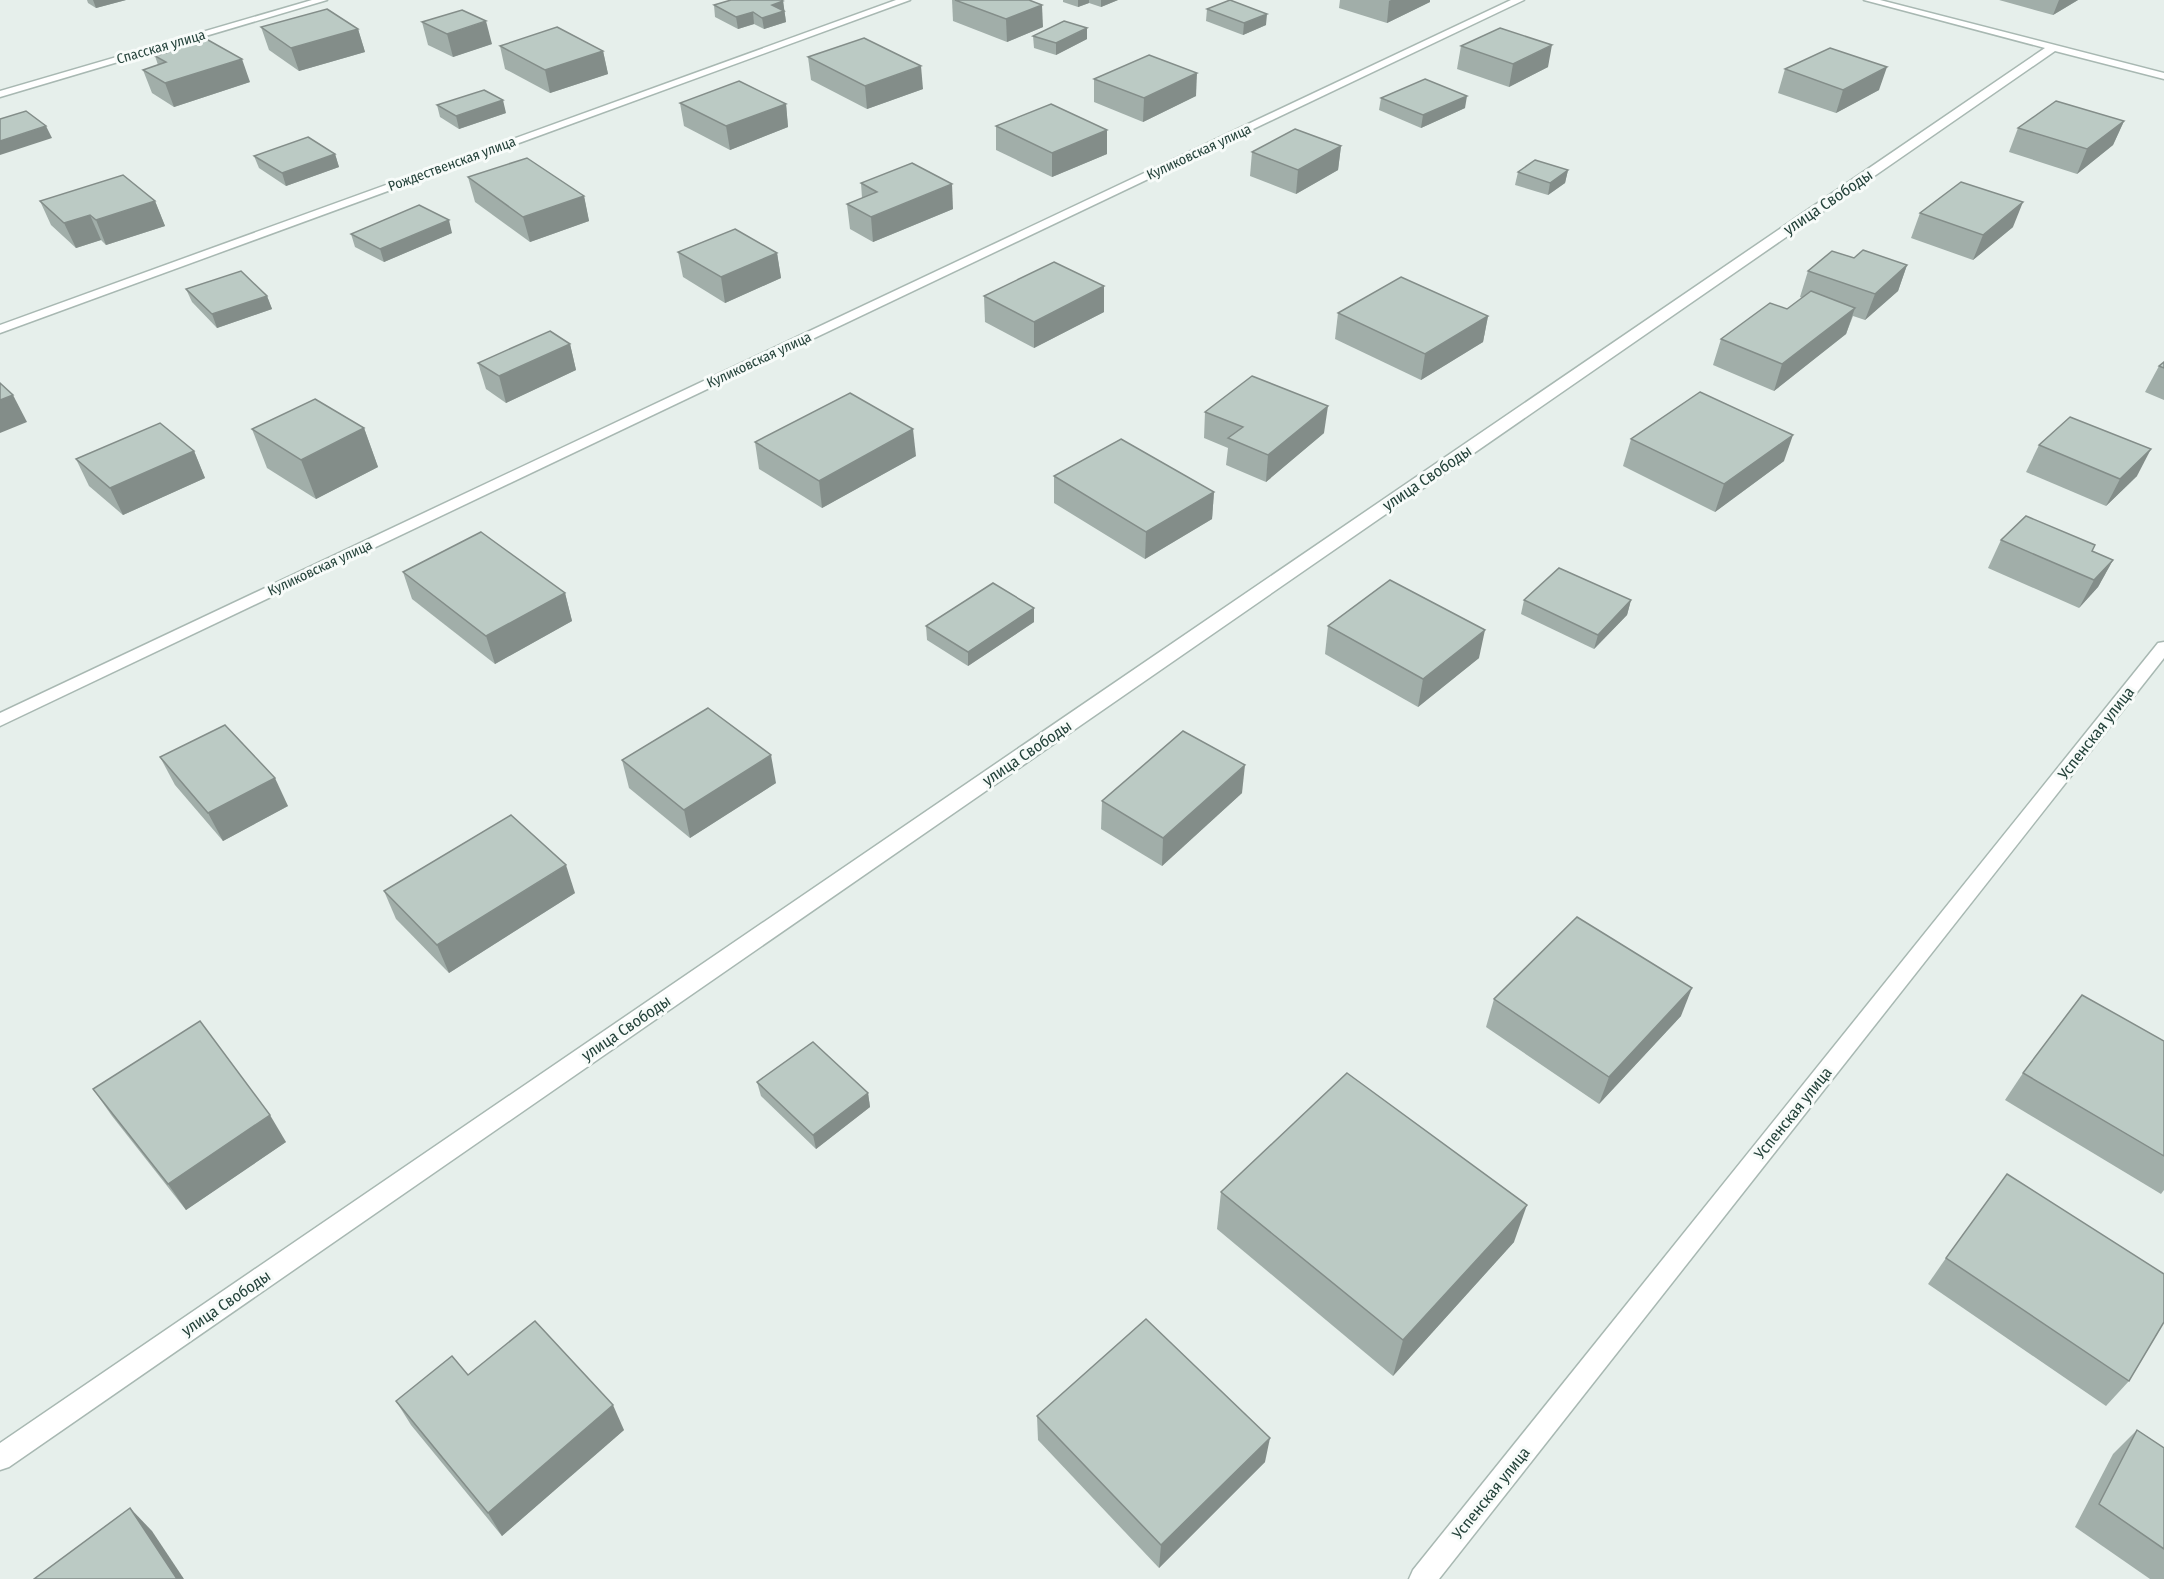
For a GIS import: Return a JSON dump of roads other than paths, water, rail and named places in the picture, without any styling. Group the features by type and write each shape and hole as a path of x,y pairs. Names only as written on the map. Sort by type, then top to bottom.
{"street":[{"name":"Спасская улица","path":"0,94 322,0"},
{"name":"Рождественская улица","path":"0,329 905,0"},
{"name":"Куликовская улица","path":"0,720 1519,0"},
{"path":"1869,0 2164,76"},
{"name":"улица Свободы","path":"0,1458 2054,47"},
{"name":"Успенская улица","path":"1422,1579 2164,647"}]}
